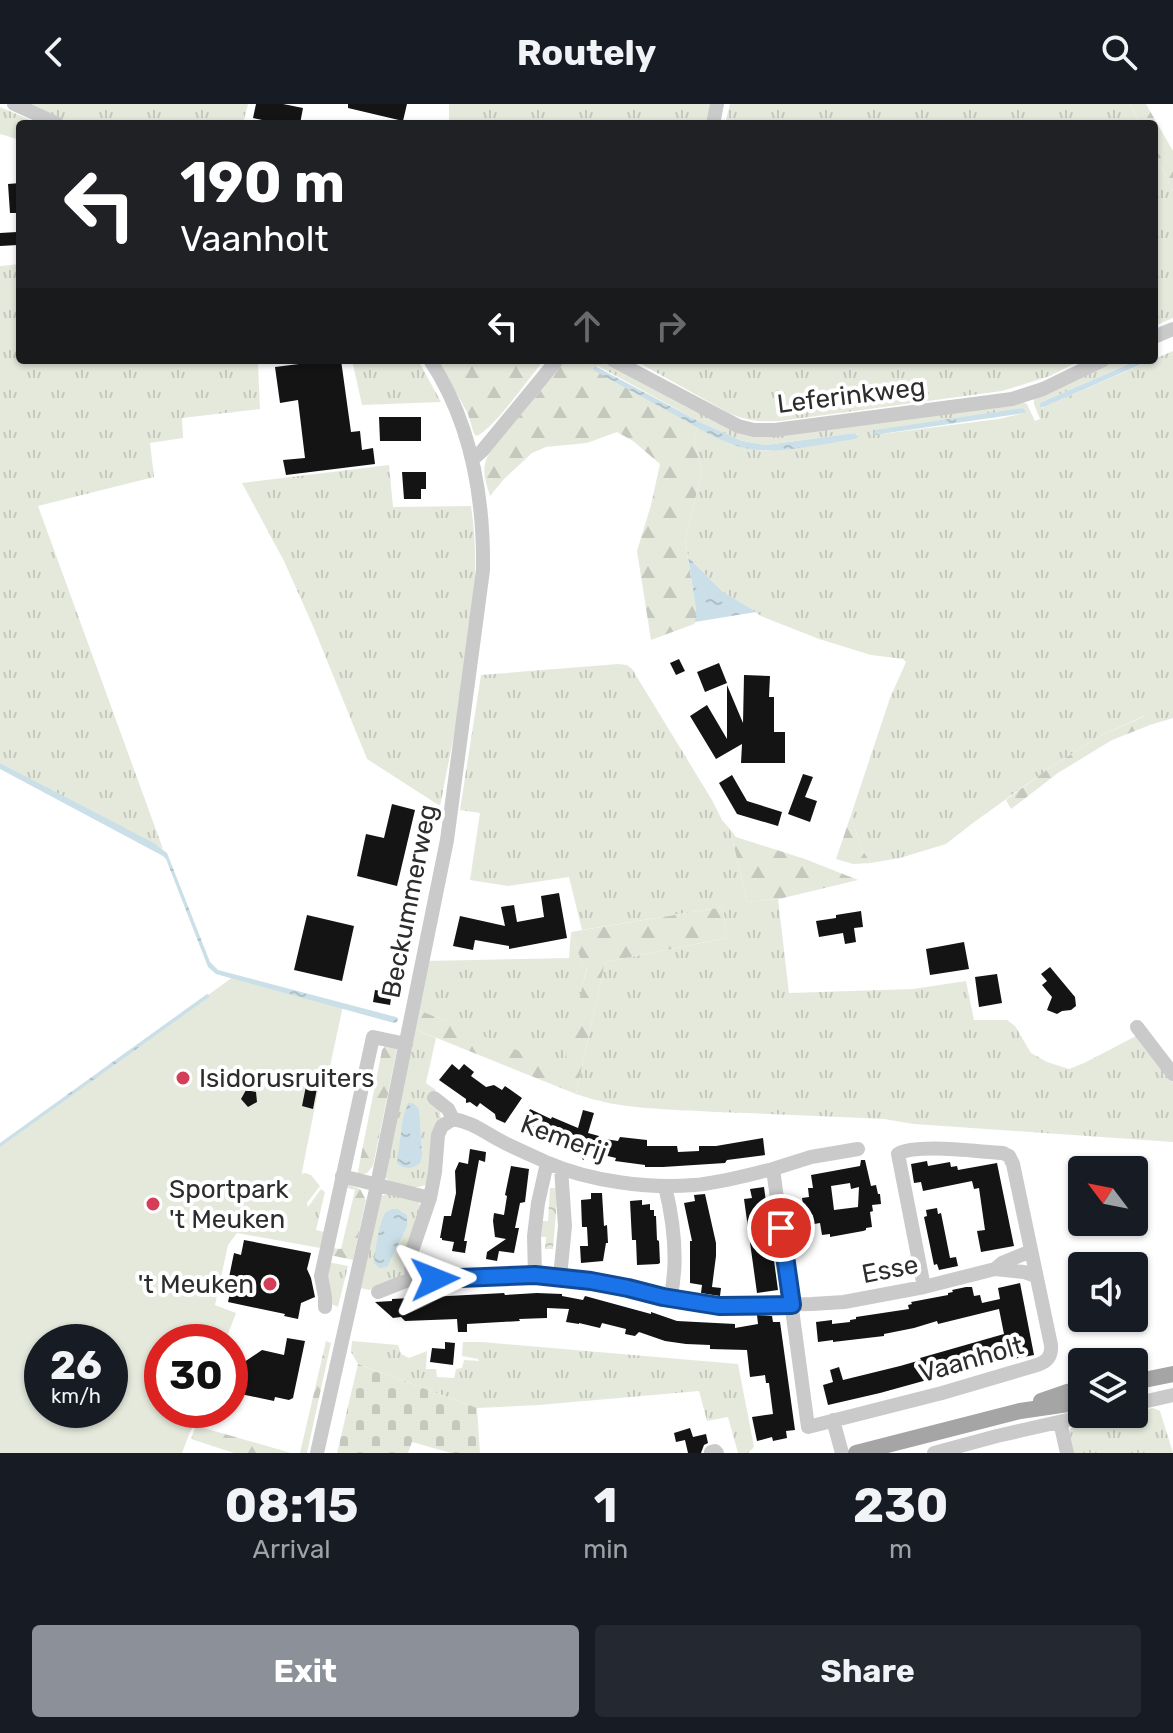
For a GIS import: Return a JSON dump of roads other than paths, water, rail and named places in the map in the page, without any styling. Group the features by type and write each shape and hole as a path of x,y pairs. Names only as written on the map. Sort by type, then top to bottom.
{"main road":[{"path":"1148,1380 1173,1374"},
{"path":"1020,1411 1068,1392"},
{"path":"856,1453 1020,1411 1068,1404"}],"street":[{"path":"14,104 49,120"},
{"name":"Beckummerweg","path":"317,1453 377,1185 447,840 478,618 484,533 473,459 456,411 432,364"},
{"path":"473,459 554,364"},
{"name":"Leferinkweg","path":"621,364 738,426 775,430 1012,399 1043,389 1095,364"},
{"path":"1137,1027 1173,1074"},
{"path":"325,1307 321,1276 373,1037 406,1044"},
{"name":"Kemerij","path":"434,1098 448,1109 453,1119 475,1125 554,1166 608,1180 665,1186 694,1185 773,1169"},
{"path":"411,1279 412,1251 430,1198 438,1135 442,1126 453,1119"},
{"path":"773,1169 811,1157 858,1149"},
{"name":"Vaanholt","path":"773,1169 808,1427 1044,1363 1051,1350 1009,1156 1003,1153 932,1149 904,1150 898,1154 924,1287"},
{"path":"535,1275 534,1236 538,1203 554,1166"},
{"path":"554,1166 565,1226 560,1277"},
{"path":"342,1176 430,1198"},
{"path":"665,1186 675,1254 670,1299"},
{"name":"Esse","path":"995,1269 1031,1251"},
{"name":"Esse","path":"792,1305 844,1302 924,1287 995,1269 1035,1276"},
{"path":"378,1292 411,1279 535,1275 616,1285 670,1299 719,1306 792,1305"},
{"path":"1148,1401 1173,1395"},
{"path":"833,1420 842,1453"},
{"path":"934,1453 1068,1420"},
{"path":"1060,1422 1067,1453"},
{"path":"711,1452 717,1453"}],"water":[{"path":"1129,364 1142,364 1040,407 1042,402"},
{"path":"595,366 742,441 766,445 855,433 858,436 856,439 793,449 768,451 746,448 706,432 595,371"},
{"path":"1023,408 1024,413 874,435 875,430"},
{"path":"688,557 723,592 756,612 695,622"},
{"path":"0,763 154,843 167,853 210,962 218,970 396,1017 397,1022 216,974 208,967 163,856 0,769"},
{"path":"207,994 209,997 0,1147 0,1143"},
{"path":"408,1103 419,1109 422,1156 420,1163 408,1168 397,1163"},
{"path":"393,1209 407,1215 407,1227 387,1267 379,1268 374,1263 379,1229 386,1212"}],"place":[{"name":"Isidorusruiters","path":"183,1078"},
{"name":"Sportpark 't Meuken","path":"153,1204"},
{"name":"'t Meuken","path":"270,1284"}]}
